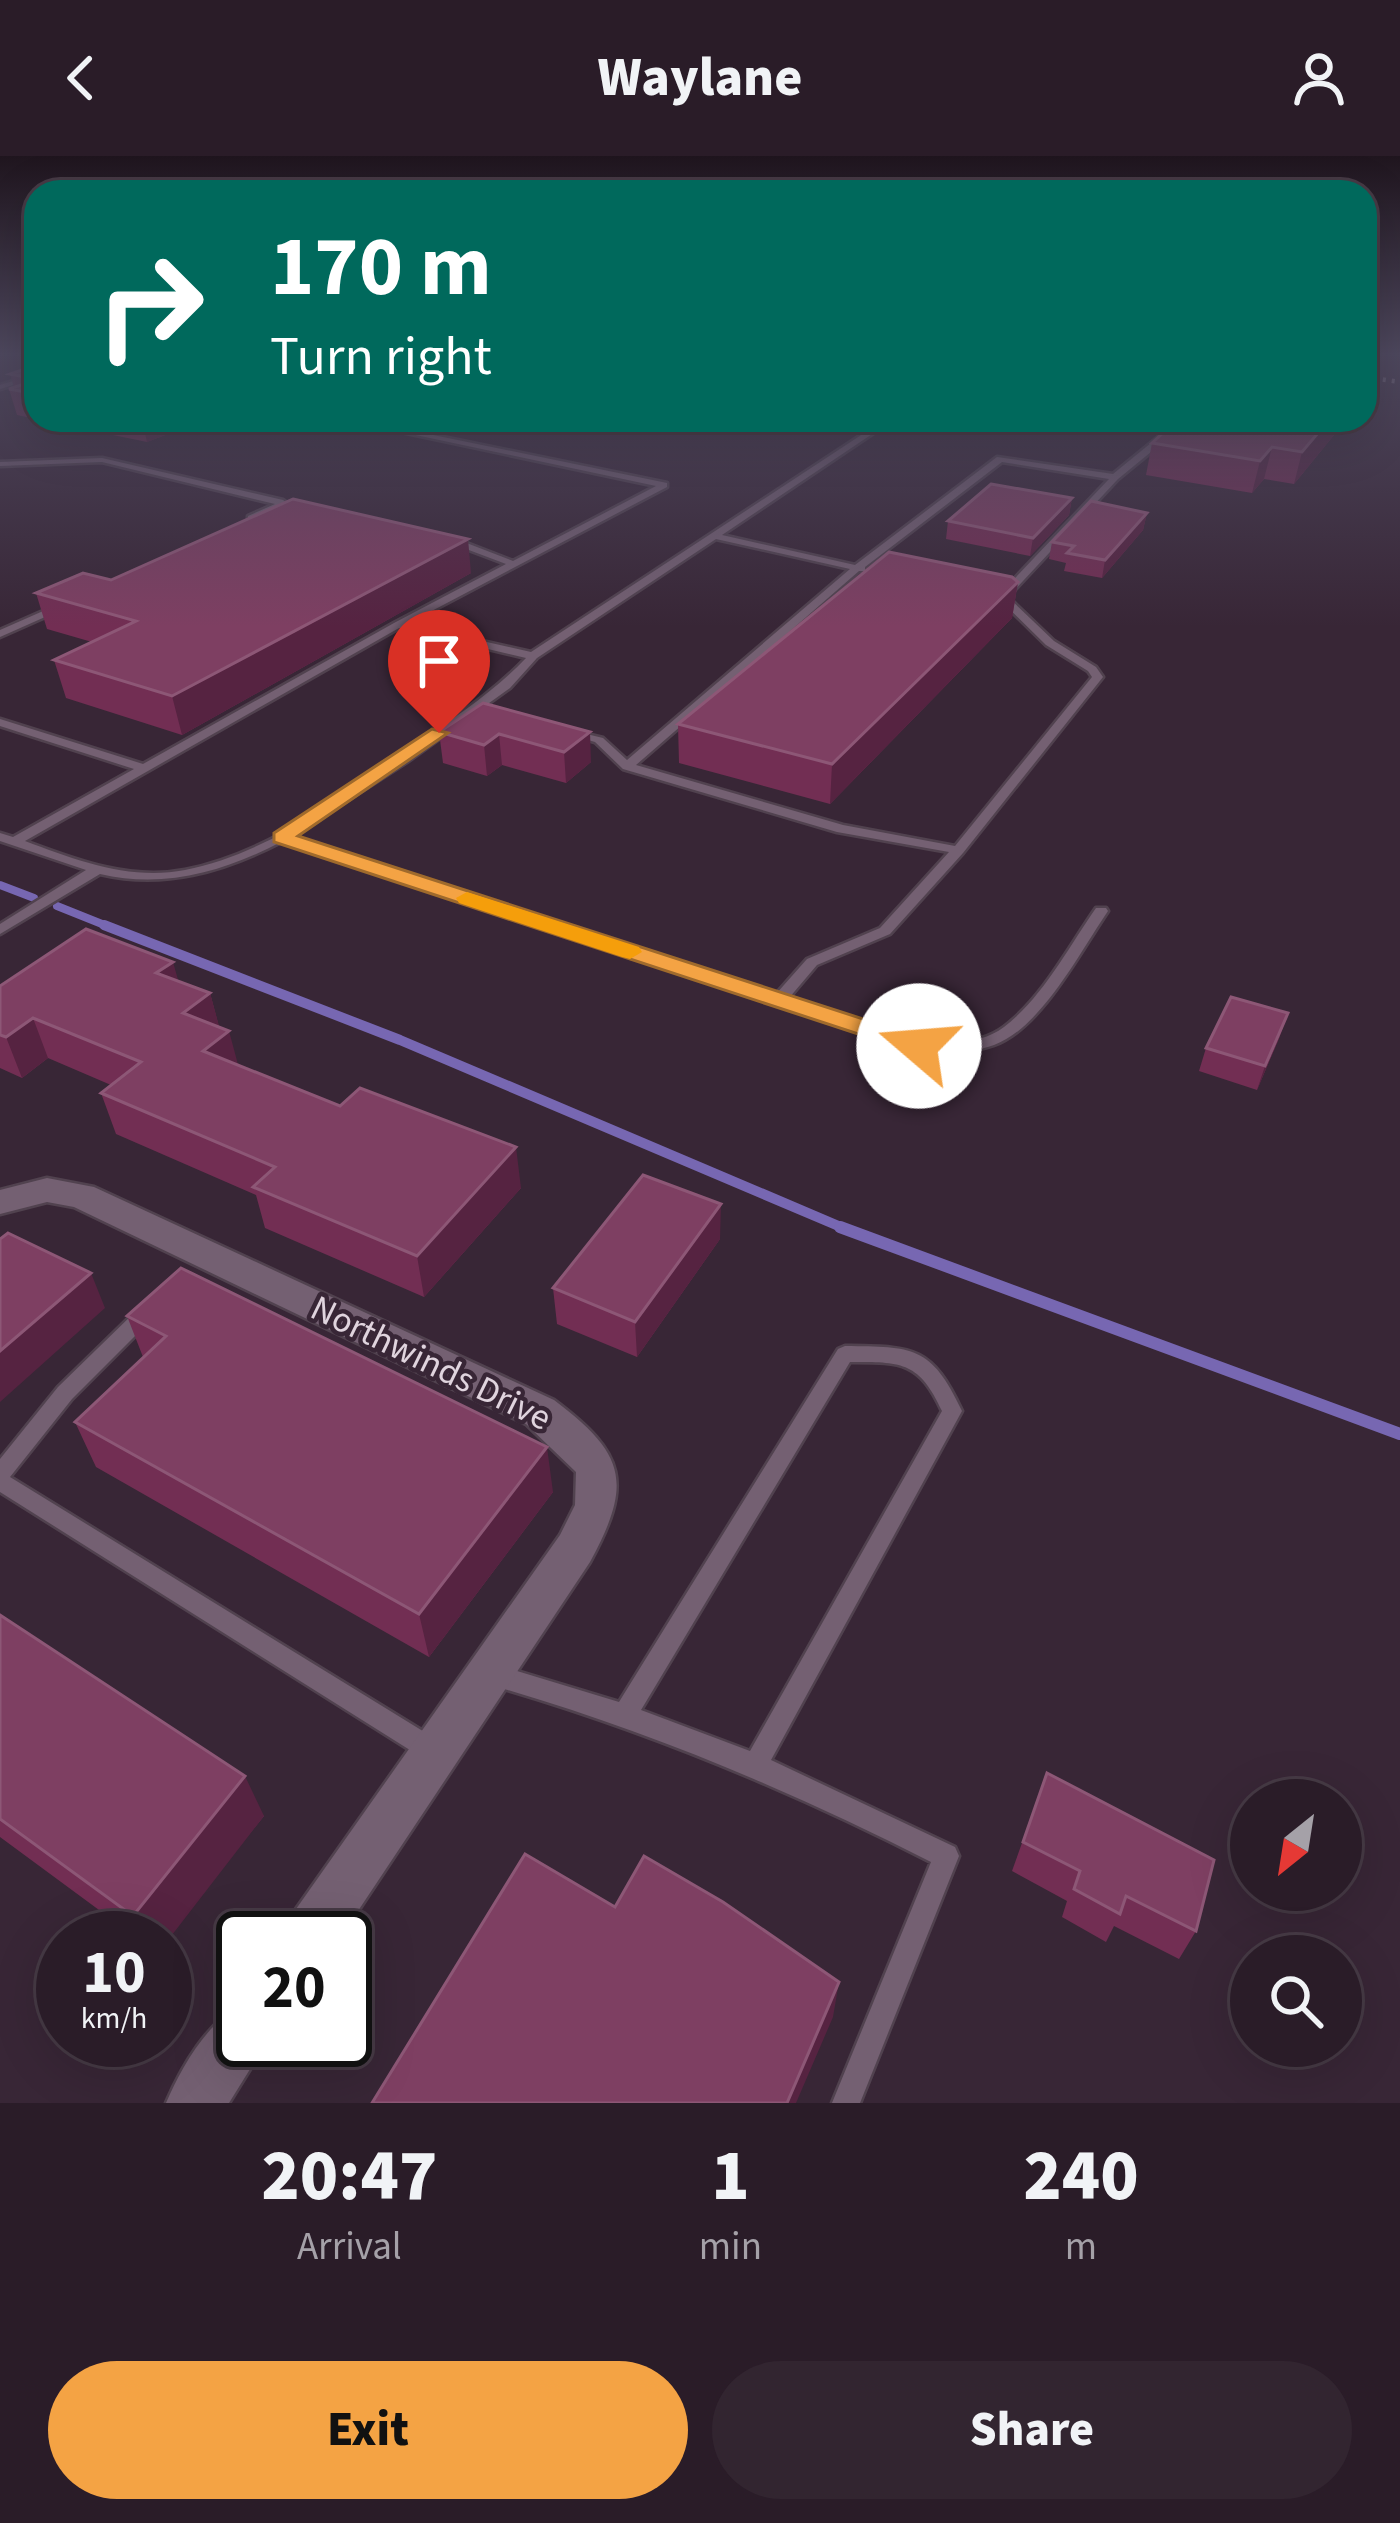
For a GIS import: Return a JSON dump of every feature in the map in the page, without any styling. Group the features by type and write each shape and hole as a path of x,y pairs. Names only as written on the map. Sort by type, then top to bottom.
{"street":[{"name":"Northwinds Drive","path":"0,1202 47,1190 82,1196 200,1263 540,1412 583,1442 601,1478 592,1522 327,1911"},
{"path":"195,2103 220,2067"}],"lane":[{"path":"7,840 664,485 474,446"},
{"path":"7,840 98,869 145,878 187,874 232,862 281,838 476,708 506,686 533,656 850,446"},
{"path":"1002,597 1115,477 1153,446"},
{"path":"627,766 857,568 1000,459 1115,477"},
{"path":"0,464 102,460 303,506"},
{"path":"242,522 283,503"},
{"path":"716,536 880,573"},
{"path":"442,538 514,564"},
{"path":"778,1000 812,962 885,931 958,850 1098,677 1049,643 1002,597 983,594"},
{"path":"0,634 78,598"},
{"path":"398,625 533,656"},
{"path":"476,708 497,713"},
{"path":"0,722 143,768"},
{"path":"558,730 599,740 627,766 841,829 958,850"},
{"path":"281,838 919,1046 954,1048 992,1041 1014,1029 1101,911"},
{"path":"0,930 98,869"},
{"path":"159,1301 65,1393 0,1478 436,1753"},
{"path":"625,1714 845,1354 903,1354 937,1374 952,1411 755,1766"},
{"path":"491,1674 625,1714 811,1787 946,1856 846,2103"}],"building":[{"path":"1169,446 1307,446 1302,452 1272,447 1260,461"},
{"path":"991,484 1072,498 1033,538 948,521"},
{"path":"293,499 468,539 172,696 54,660 136,621 36,593 83,573 111,580"},
{"path":"1091,501 1147,513 1105,560 1067,553 1074,546 1052,542"},
{"path":"889,552 1018,582 832,764 678,724"},
{"path":"483,703 590,732 564,752 499,734 484,745 439,732"},
{"path":"86,929 173,962 156,973 210,993 183,1013 229,1031 203,1051 340,1106 360,1088 516,1147 417,1256 253,1187 275,1167 101,1093 141,1062 33,1018 6,1037 0,1035 0,986"},
{"path":"1231,997 1288,1013 1265,1066 1206,1048"},
{"path":"643,1175 721,1204 635,1322 553,1288"},
{"path":"8,1233 91,1273 0,1351 0,1239"},
{"path":"181,1268 547,1447 419,1614 75,1422 166,1336 127,1316"},
{"path":"0,1615 245,1776 137,1911 126,1911 0,1819"},
{"path":"1047,1773 1214,1860 1196,1931 1126,1896 1120,1914 1074,1889 1080,1871 1023,1842"},
{"path":"525,1854 615,1907 644,1856 723,1902 839,1982 787,2103 372,2103"}],"waterway":[{"path":"0,885 34,898"},
{"path":"57,906 112,928"},
{"path":"104,925 400,1040 847,1230"},
{"path":"840,1227 847,1230"},
{"path":"847,1230 1400,1434"}],"slow traffic":[{"path":"467,898 630,952"}],"route":[{"path":"439,733 281,838 919,1046"}]}
